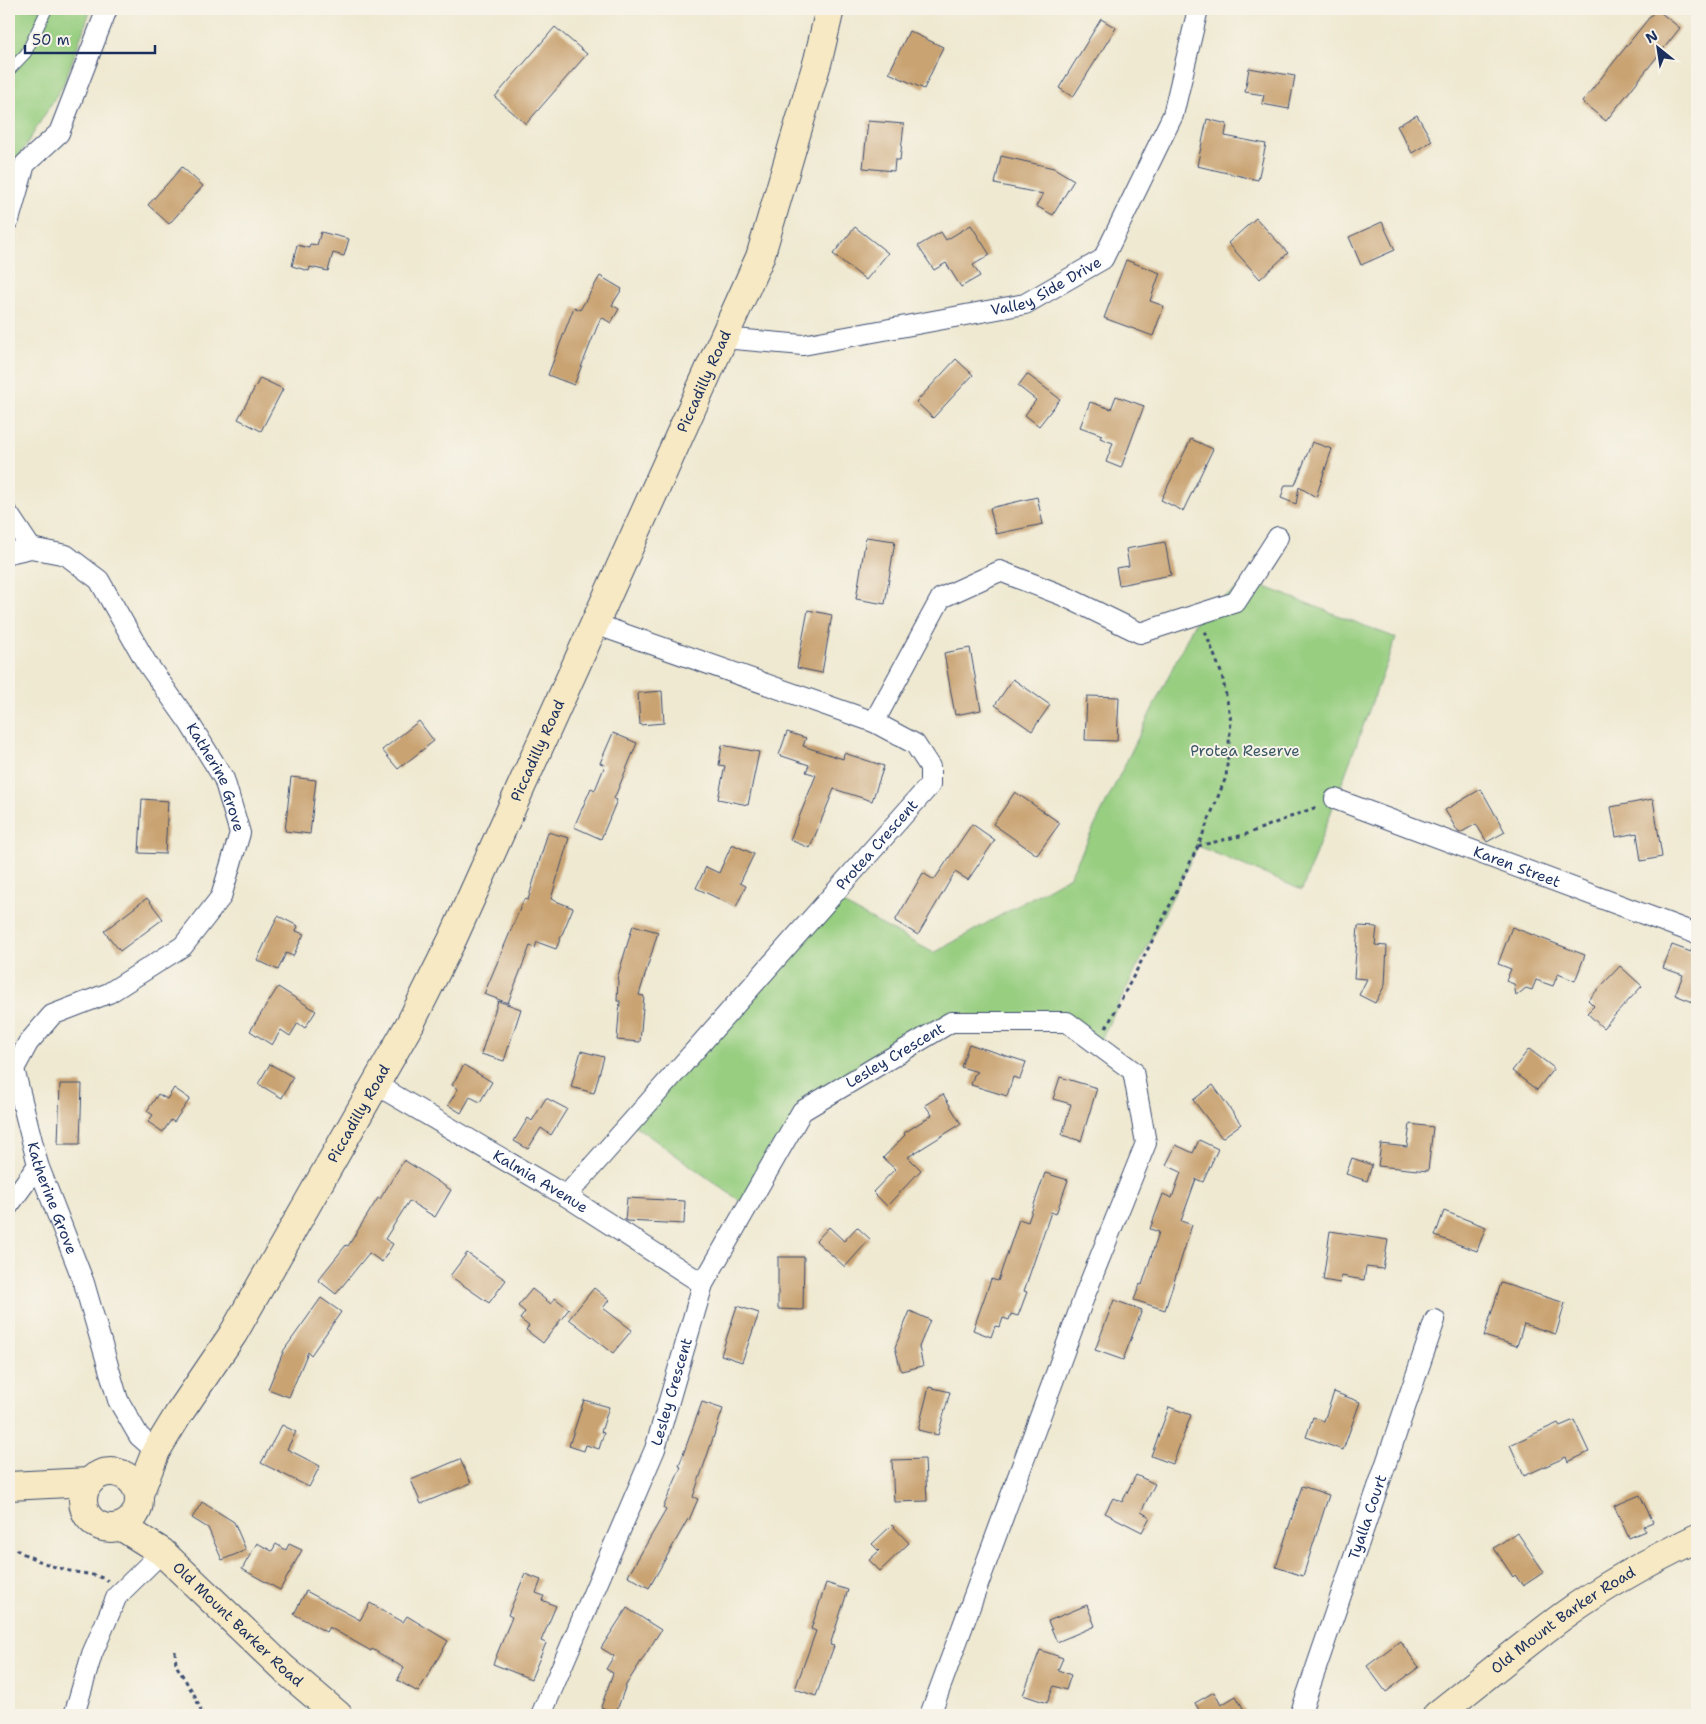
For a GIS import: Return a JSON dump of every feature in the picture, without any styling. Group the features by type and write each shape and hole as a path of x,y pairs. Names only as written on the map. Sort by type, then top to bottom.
{"main road":[{"name":"Piccadilly Road","path":"139,1498 156,1451 233,1334 411,1022 453,938 760,257 818,60 830,9"},
{"path":"9,1486 43,1484 67,1493 92,1486 118,1473 127,1477 135,1485 139,1498 136,1514 131,1521 122,1527 108,1529 92,1523 86,1514 92,1486 156,1451"},
{"name":"Old Mount Barker Road","path":"139,1498 162,1552"},
{"name":"Old Mount Barker Road","path":"122,1527 162,1552 284,1669 338,1715"},
{"name":"Old Mount Barker Road","path":"1438,1715 1563,1616 1602,1590 1670,1551 1697,1538"}],"street":[{"path":"9,220 25,164 59,133 107,9"},
{"name":"Valley Side Drive","path":"723,338 802,345 1025,304 1103,259 1173,115 1198,9"},
{"path":"9,515 21,540 9,553"},
{"path":"874,722 941,598 1000,571 1064,596 1140,633 1236,602 1278,537"},
{"name":"Katherine Grove","path":"21,540 66,555 99,580 146,662 190,724 224,779 240,833 222,897 183,946 109,993 52,1015 28,1043 14,1069 38,1165 84,1283 118,1400 138,1436 156,1451"},
{"name":"Protea Crescent","path":"566,1196 930,786 930,767 915,744 874,722 594,624"},
{"name":"Karen Street","path":"1336,799 1697,934"},
{"name":"Lesley Crescent","path":"541,1715 655,1449 703,1284 802,1111 951,1022 1067,1022 1133,1071 1146,1143 1086,1292 930,1715"},
{"name":"Kalmia Avenue","path":"375,1084 566,1196 703,1284"},
{"path":"9,1205 38,1165"},
{"name":"Tyalla Court","path":"1300,1715 1435,1320"},
{"path":"74,1715 92,1654 117,1596 162,1552"}],"lane":[{"path":"9,71 26,53 47,9"}],"path":[{"path":"1098,1045 1159,928 1198,846 1226,776 1231,721 1222,675 1199,614"},
{"path":"1198,846 1244,835 1336,799"},
{"path":"9,1544 18,1551 66,1570 101,1577 122,1591"},
{"path":"175,1651 176,1664 202,1711"}],"green space":[{"path":"9,9 91,9 64,83 9,173"},
{"name":"Protea Reserve","path":"1250,581 1396,638 1302,890 1198,846 1098,1045 1067,1022 951,1022 802,1111 747,1206 631,1123 830,897 934,953 1070,876 1199,614"}],"building":[{"path":"1656,9 1680,28 1606,121 1582,102"},
{"path":"1101,19 1116,28 1073,97 1059,88"},
{"path":"555,27 587,54 526,124 495,97"},
{"path":"909,31 943,47 924,89 889,73"},
{"path":"1249,68 1295,76 1289,109 1262,104 1264,95 1245,92"},
{"path":"1417,115 1432,141 1412,153 1397,126"},
{"path":"1207,119 1227,124 1225,136 1266,144 1258,180 1197,166"},
{"path":"868,121 904,124 900,160 895,160 894,171 863,168"},
{"path":"1001,156 1054,168 1074,180 1053,215 1036,206 1043,194 995,184"},
{"path":"182,167 203,186 169,224 148,205"},
{"path":"1256,218 1288,253 1260,279 1228,243"},
{"path":"1382,222 1395,250 1361,265 1349,237"},
{"path":"971,225 990,255 973,265 980,276 961,287 946,263 934,270 918,246 941,232 946,240"},
{"path":"855,227 888,253 866,280 833,254"},
{"path":"321,232 349,239 344,256 333,253 328,271 310,267 309,271 292,266 297,245 309,248 310,244 317,245"},
{"path":"1126,260 1160,273 1150,301 1164,306 1153,336 1104,318"},
{"path":"600,276 622,289 612,305 619,309 611,323 601,317 574,385 548,375 574,307 580,310"},
{"path":"956,359 973,375 933,418 916,402"},
{"path":"1027,374 1060,399 1039,426 1025,415 1036,400 1018,386"},
{"path":"260,378 283,389 261,431 238,419"},
{"path":"1116,396 1144,406 1121,468 1106,462 1113,443 1100,438 1102,435 1080,427 1090,402 1111,409"},
{"path":"1191,439 1213,449 1183,511 1161,500"},
{"path":"1312,442 1332,449 1316,497 1299,487 1296,504 1281,498 1285,485 1295,485"},
{"path":"1037,497 1043,524 996,534 990,508"},
{"path":"866,537 895,541 885,604 856,599"},
{"path":"1165,542 1171,575 1119,585 1116,568 1129,566 1126,549"},
{"path":"808,610 832,615 822,673 797,668"},
{"path":"970,648 981,710 955,715 944,653"},
{"path":"1013,679 1050,705 1032,731 995,705"},
{"path":"662,691 664,723 640,725 638,693"},
{"path":"1087,696 1119,697 1117,741 1085,740"},
{"path":"419,721 434,741 398,769 382,750"},
{"path":"787,732 806,738 803,746 843,759 844,753 884,766 872,801 834,789 810,848 790,840 816,775 806,772 809,765 779,755"},
{"path":"613,733 637,743 614,799 617,800 601,839 574,827 591,788 595,790 605,765 600,763"},
{"path":"722,745 759,752 748,805 718,799 725,766 719,765"},
{"path":"291,777 316,780 310,834 285,831"},
{"path":"1481,789 1505,832 1487,842 1476,824 1460,833 1458,832 1445,810"},
{"path":"1015,792 1060,823 1037,855 993,824"},
{"path":"142,799 168,801 165,854 139,853"},
{"path":"1653,799 1662,857 1641,861 1637,833 1616,837 1611,807"},
{"path":"972,824 995,840 968,880 955,872 918,935 895,921 923,873 934,880"},
{"path":"548,832 569,838 551,899 573,908 556,949 537,942 535,948 530,946 508,1003 484,994 524,899 528,900"},
{"path":"732,844 754,854 740,883 746,886 736,907 696,888 706,867 719,873"},
{"path":"147,898 163,919 120,951 104,931"},
{"path":"278,916 298,926 296,931 304,934 293,956 286,953 278,970 257,960"},
{"path":"633,925 658,932 639,995 644,996 640,1042 617,1040 620,1001 617,1001 617,979"},
{"path":"1358,926 1377,927 1375,945 1387,946 1385,985 1375,1003 1359,995 1367,979 1354,978"},
{"path":"1512,927 1585,955 1575,981 1558,974 1553,986 1536,980 1532,990 1526,988 1516,996 1514,984 1506,981 1511,969 1498,964"},
{"path":"1672,945 1691,952 1693,945 1697,946 1697,990 1693,1002 1675,995 1683,975 1663,968"},
{"path":"1620,966 1642,986 1603,1028 1587,1013 1594,1006 1588,1000"},
{"path":"278,987 316,1011 305,1028 298,1023 290,1036 281,1030 272,1045 250,1031"},
{"path":"498,1001 521,1009 504,1061 481,1054"},
{"path":"969,1044 1026,1062 1020,1079 1013,1077 1007,1096 971,1085 974,1075 978,1072 961,1067"},
{"path":"1529,1049 1554,1068 1537,1090 1512,1071"},
{"path":"581,1051 604,1057 594,1093 571,1087"},
{"path":"270,1064 293,1077 282,1098 258,1084"},
{"path":"464,1065 492,1082 480,1102 470,1097 461,1113 448,1105 458,1089 452,1085"},
{"path":"1060,1077 1097,1088 1081,1141 1062,1135 1071,1104 1053,1099"},
{"path":"60,1084 82,1084 80,1144 58,1144"},
{"path":"1213,1085 1241,1124 1222,1138 1193,1100"},
{"path":"174,1088 190,1099 174,1122 171,1120 163,1132 148,1122 153,1115 147,1111 158,1094 167,1099"},
{"path":"943,1094 961,1124 908,1157 921,1170 887,1206 873,1192 895,1169 883,1158 905,1135 904,1133 932,1115 925,1105"},
{"path":"546,1098 567,1109 551,1135 541,1128 528,1149 514,1141 528,1118 532,1121"},
{"path":"1410,1124 1433,1127 1428,1171 1378,1166 1381,1144 1407,1147"},
{"path":"1199,1140 1218,1149 1203,1182 1196,1179 1181,1221 1192,1225 1165,1310 1134,1300 1140,1284 1142,1285 1159,1232 1150,1229 1163,1194 1172,1198 1181,1172 1166,1165 1176,1145 1193,1153"},
{"path":"1352,1158 1372,1165 1367,1181 1346,1174"},
{"path":"404,1160 451,1190 435,1217 409,1201 385,1239 393,1244 382,1262 369,1253 336,1294 318,1280 346,1245 348,1246"},
{"path":"1045,1173 1068,1180 1056,1214 1051,1212 1024,1291 1027,1292 1018,1316 1011,1314 1009,1320 1003,1318 1000,1327 995,1326 991,1337 973,1330 991,1279 998,1281 1019,1219 1028,1222"},
{"path":"627,1198 685,1201 684,1224 627,1221 625,1220"},
{"path":"1444,1211 1486,1227 1477,1251 1435,1236"},
{"path":"829,1227 844,1241 857,1227 870,1239 845,1267 816,1241"},
{"path":"1330,1231 1388,1240 1383,1269 1366,1267 1364,1280 1341,1276 1340,1283 1323,1280"},
{"path":"467,1253 506,1280 489,1303 450,1276"},
{"path":"778,1257 804,1257 803,1310 778,1309"},
{"path":"1501,1283 1565,1303 1556,1334 1524,1324 1517,1346 1484,1336"},
{"path":"594,1288 609,1300 603,1308 632,1330 613,1353 569,1319"},
{"path":"532,1289 551,1304 555,1298 569,1309 543,1343 526,1330 529,1326 520,1319 525,1312 518,1306"},
{"path":"321,1298 341,1312 311,1355 308,1352 289,1397 268,1389 284,1350"},
{"path":"1114,1300 1142,1310 1123,1360 1095,1350"},
{"path":"737,1306 759,1313 742,1362 721,1355"},
{"path":"910,1311 930,1320 919,1347 923,1366 901,1371 895,1347"},
{"path":"929,1387 950,1392 938,1435 918,1430"},
{"path":"1334,1392 1360,1402 1343,1450 1306,1437 1313,1417 1324,1421"},
{"path":"584,1400 609,1407 601,1432 604,1433 599,1449 586,1445 584,1451 569,1446"},
{"path":"702,1402 723,1409 693,1497 698,1499 689,1520 649,1588 628,1576 666,1510 663,1508 681,1467 679,1466"},
{"path":"1169,1407 1191,1415 1173,1464 1151,1456"},
{"path":"1574,1420 1589,1452 1568,1462 1566,1457 1524,1476 1510,1445 1558,1423 1560,1426"},
{"path":"282,1425 296,1432 287,1449 320,1466 309,1487 261,1463"},
{"path":"460,1459 471,1483 421,1504 411,1480"},
{"path":"925,1459 927,1501 894,1502 892,1460"},
{"path":"1136,1475 1155,1484 1141,1512 1150,1517 1142,1532 1105,1513 1113,1498 1122,1502"},
{"path":"1302,1486 1329,1495 1303,1576 1276,1567"},
{"path":"1640,1495 1653,1522 1643,1526 1645,1531 1629,1538 1614,1506"},
{"path":"202,1502 234,1522 246,1550 222,1560 208,1528 192,1518"},
{"path":"892,1525 909,1543 880,1571 869,1560 879,1551 872,1544"},
{"path":"1517,1532 1544,1572 1523,1586 1515,1575 1513,1577 1494,1548"},
{"path":"257,1543 272,1551 276,1544 286,1550 289,1544 302,1550 280,1590 242,1569"},
{"path":"525,1574 541,1580 536,1593 544,1596 542,1600 556,1606 541,1641 546,1643 531,1679 493,1664 512,1617 508,1615"},
{"path":"826,1583 848,1590 830,1645 834,1646 816,1696 795,1689 816,1631 811,1629"},
{"path":"306,1591 360,1620 370,1603 403,1622 407,1616 448,1641 418,1692 397,1680 404,1668 329,1627 326,1632 294,1614"},
{"path":"1087,1605 1095,1626 1057,1642 1048,1621"},
{"path":"627,1608 661,1630 626,1685 616,1713 601,1707 613,1673 606,1669 614,1656 601,1648"},
{"path":"1400,1641 1419,1667 1386,1692 1367,1666"},
{"path":"1040,1650 1063,1658 1058,1670 1071,1675 1066,1690 1054,1686 1047,1703 1023,1695"},
{"path":"1214,1692 1221,1705 1236,1696 1247,1715 1202,1715 1195,1703"}]}
